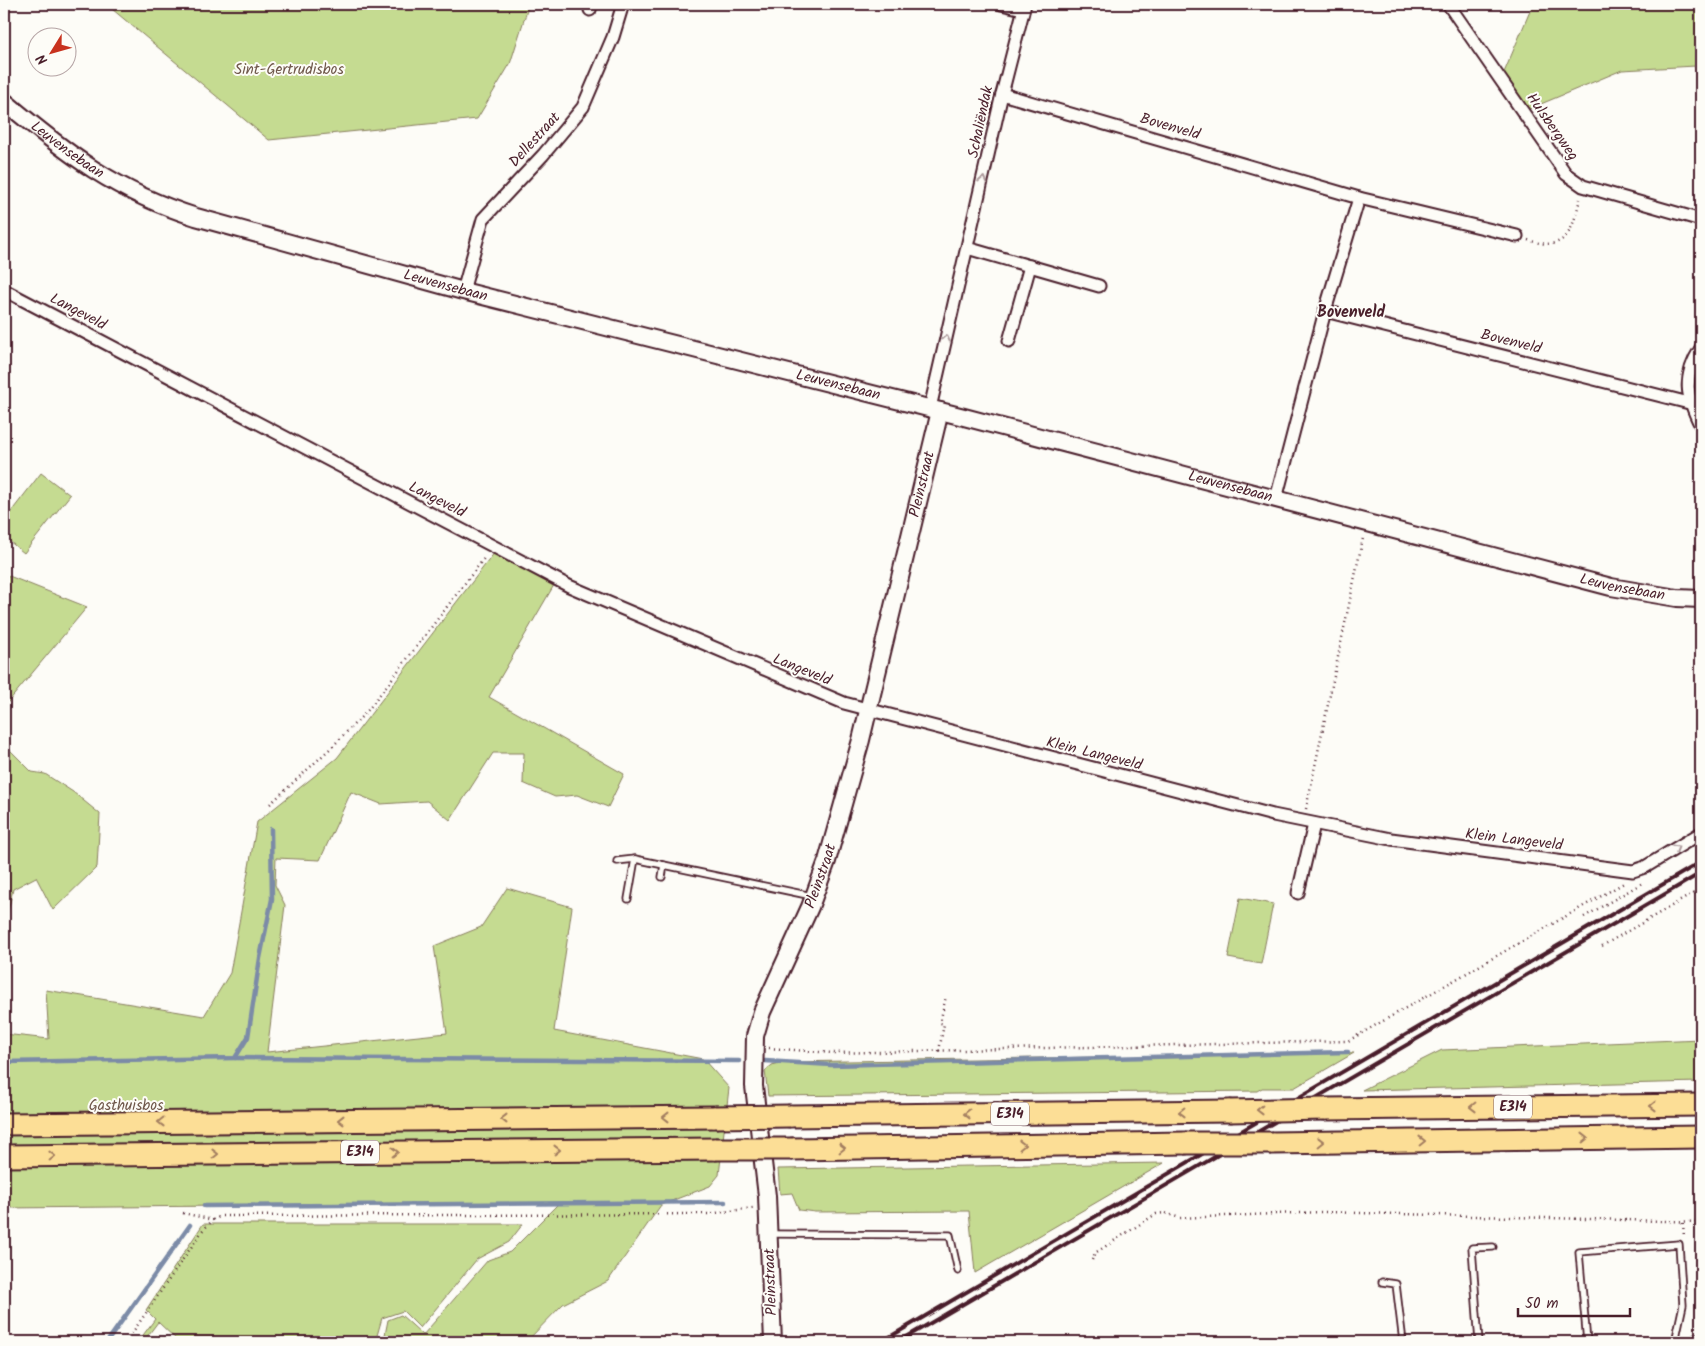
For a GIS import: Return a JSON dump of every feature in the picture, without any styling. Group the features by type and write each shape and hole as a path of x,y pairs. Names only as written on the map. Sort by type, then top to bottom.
{"highway":[{"name":"E314","path":"4,1124 1701,1105"},
{"name":"E314","path":"4,1156 793,1149 1185,1143 1272,1144 1701,1137"}],"street":[{"name":"Dellestraat","path":"464,291 483,219 543,155 584,107 623,4"},
{"path":"1001,4 1024,6"},
{"name":"Hulsbergweg","path":"1448,4 1566,174 1583,186 1701,220"},
{"name":"Schaliëndak","path":"935,409 967,248 1024,6"},
{"name":"Bovenveld","path":"1002,94 1359,198 1517,236"},
{"name":"Leuvensebaan","path":"4,100 103,177 161,206 464,291 935,409 1611,587 1677,598 1701,599"},
{"path":"1276,500 1325,311 1359,198"},
{"path":"967,248 1099,286"},
{"path":"1009,341 1030,266"},
{"name":"Langeveld","path":"4,290 569,586 718,651 844,703 868,710"},
{"name":"Bovenveld","path":"1325,311 1689,403"},
{"path":"1701,348 1692,362 1688,378 1689,403 1701,426"},
{"name":"Pleinstraat","path":"773,1342 767,1196 754,1086 755,1036 765,1006 814,897 830,853 868,710 935,409"},
{"name":"Klein Langeveld","path":"868,710 1273,816 1391,839 1642,873"},
{"path":"1298,893 1314,824"},
{"path":"1642,873 1701,833"}],"lane":[{"path":"617,861 635,859 814,897"},
{"path":"628,899 635,859"},
{"path":"662,877 664,865"},
{"path":"769,1234 950,1235 958,1271"},
{"path":"1587,1342 1579,1252 1678,1244 1683,1305 1675,1342"},
{"path":"1478,1342 1472,1248 1493,1247"},
{"path":"1382,1282 1396,1284 1403,1342"},
{"path":"1687,1342 1701,1336"}],"path":[{"path":"1517,236 1545,246 1560,242 1570,231 1583,186"},
{"path":"1305,813 1364,534"},
{"path":"270,804 333,746 368,710 494,546"},
{"path":"1584,917 1644,882 1642,873"},
{"path":"766,1047 832,1053 1348,1041 1621,885"},
{"path":"1602,946 1701,889"},
{"path":"939,1051 944,1024 940,1023 946,996"},
{"path":"126,1342 203,1230 213,1220 230,1215 708,1214 758,1207"},
{"path":"1092,1260 1095,1253 1156,1214 1165,1213 1180,1218 1322,1212 1701,1222"},
{"path":"183,1213 213,1220"}],"green space":[{"name":"Sint-Gertrudisbos","path":"106,4 529,4 510,64 477,119 269,140"},
{"path":"1533,4 1701,4 1701,75 1696,66 1622,70 1529,109 1503,75"},
{"path":"41,473 70,495 24,553 4,537 4,521"},
{"name":"Gasthuisbos","path":"495,552 554,585 489,697 624,774 608,807 577,795 555,797 523,783 524,753 493,753 450,820 427,801 381,804 351,792 320,860 276,858 275,885 285,905 267,1052 447,1033 434,946 481,927 507,888 572,907 554,1031 703,1059 729,1088 719,1175 710,1186 661,1205 608,1281 563,1304 526,1342 391,1342 385,1335 388,1320 401,1315 423,1335 488,1260 510,1252 559,1203 4,1208 4,1034 49,1039 46,990 204,1016 230,973 257,822 337,758"},
{"path":"4,574 87,607 4,707"},
{"path":"4,748 10,750 32,772 45,774 73,792 100,814 97,867 53,910 36,877 13,889 4,930"},
{"path":"1240,898 1273,904 1261,964 1228,958"},
{"path":"1701,1039 1701,1082 1362,1090 1442,1050"},
{"path":"1354,1053 1294,1088 1262,1088 1257,1091 768,1096 765,1071 772,1065 784,1062"},
{"path":"1164,1163 975,1273 969,1211 815,1212 799,1210 792,1193 780,1194 778,1169"},
{"path":"203,1224 523,1224 509,1242 477,1259 420,1328 403,1311 382,1318 376,1339 379,1342 179,1342 158,1322 143,1342 138,1342 155,1319 146,1310"}],"waterway":[{"path":"4,1062 235,1058 248,1037 260,958 272,899 271,829"},
{"path":"765,1061 831,1065 1348,1052"},
{"path":"235,1058 739,1061"},
{"path":"204,1206 725,1202"},
{"path":"107,1342 190,1225"}],"railway":[{"path":"881,1342 1701,862"},
{"path":"898,1342 1701,873"}],"district":[{"name":"Bovenveld","path":"1351,312"}]}
